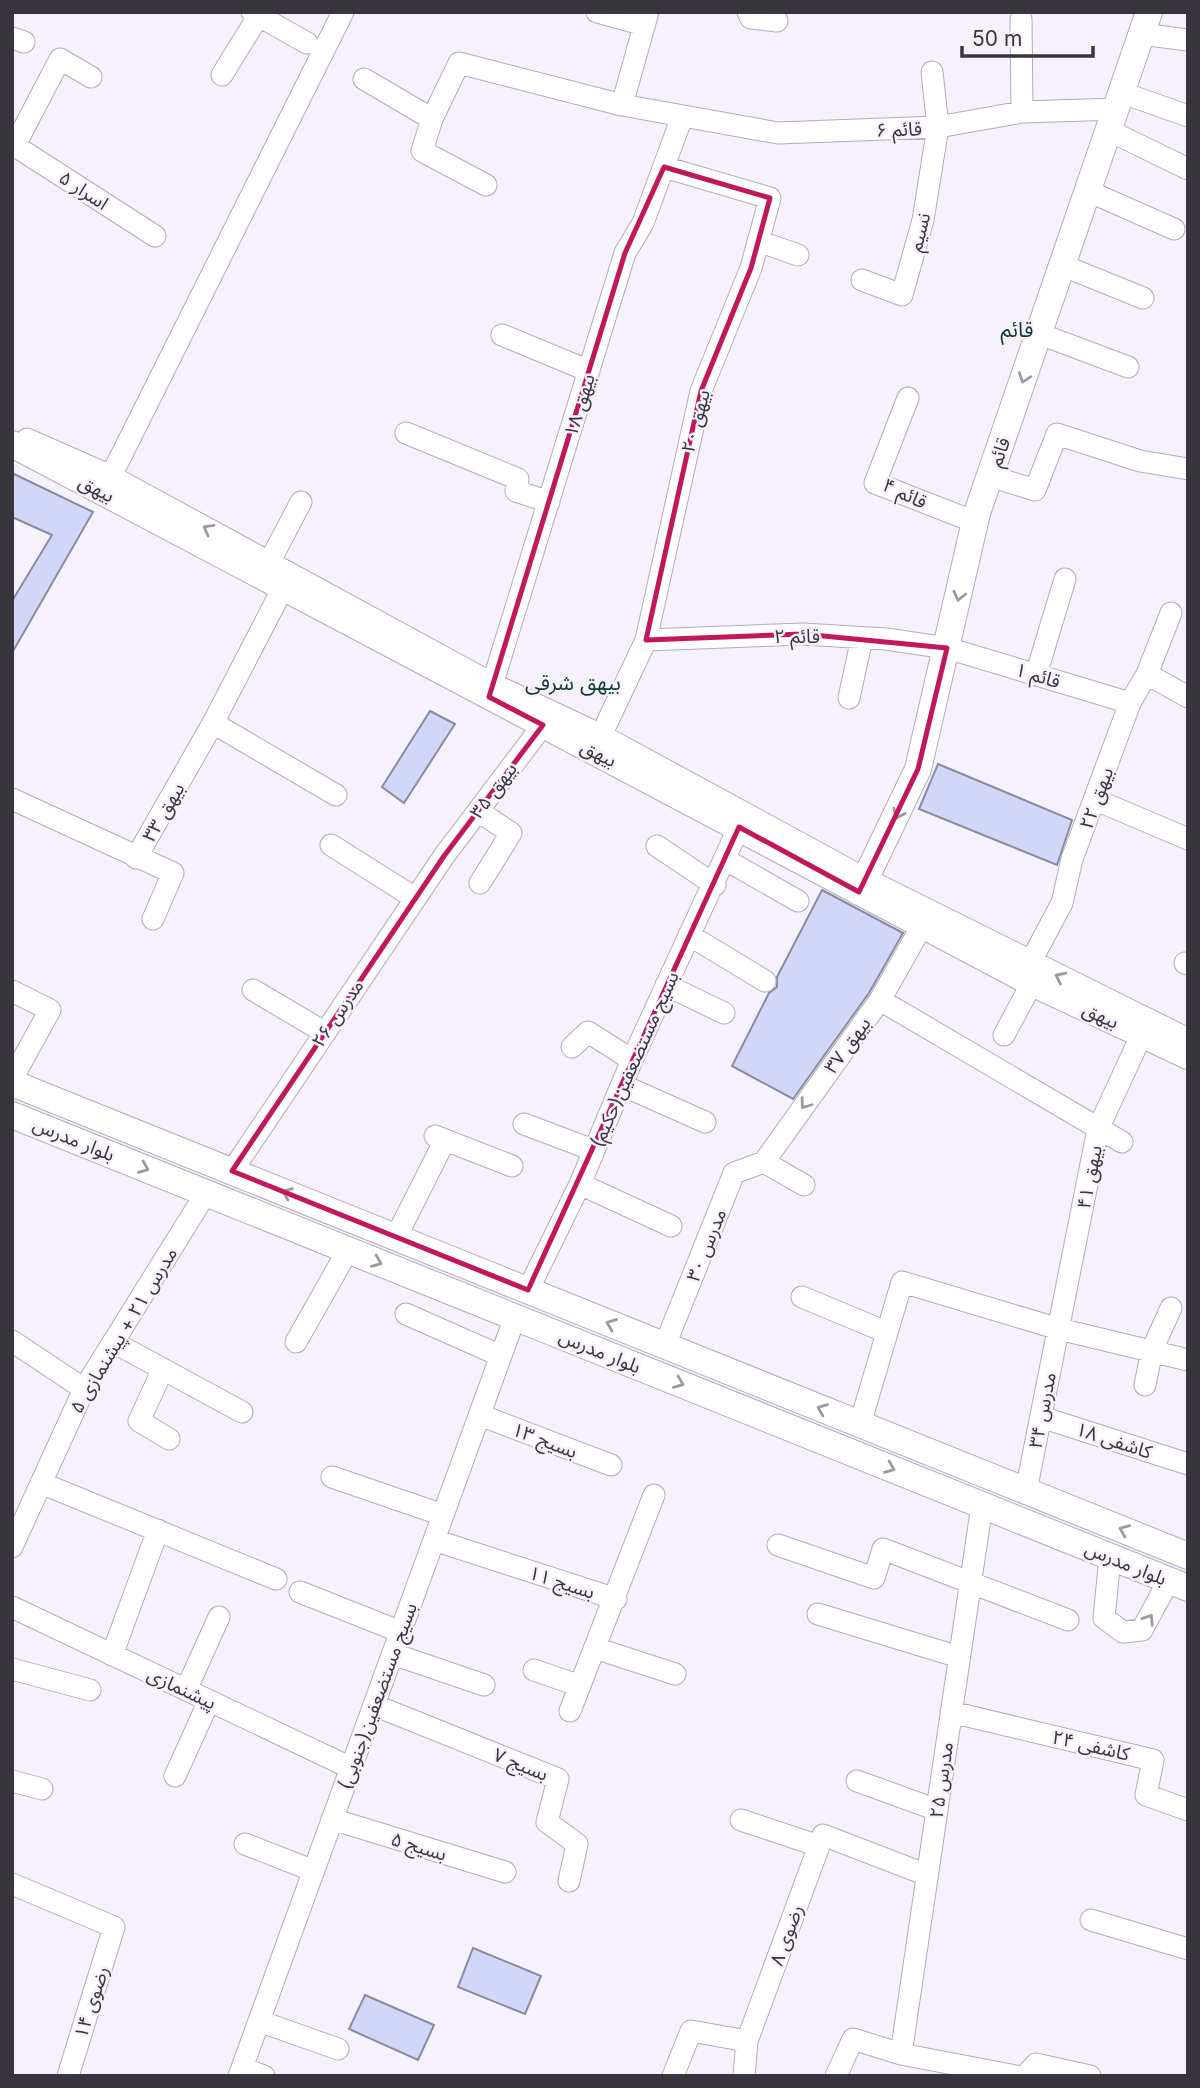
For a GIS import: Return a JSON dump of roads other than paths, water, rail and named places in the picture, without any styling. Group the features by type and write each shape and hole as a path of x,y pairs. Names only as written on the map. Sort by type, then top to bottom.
{"main road":[{"name":"قائم","path":"863,886 918,769 975,522 1145,23"},
{"name":"بیهق","path":"12,444 491,690 543,725 598,742 739,827 863,886 923,924 1031,973 1188,1056"},
{"name":"بلوار مدرس","path":"12,1081 1188,1556"},
{"name":"بلوار مدرس","path":"12,1115 1178,1584"},
{"path":"336,1213 337,1246"},
{"path":"719,1399 730,1371"}],"street":[{"path":"111,476 344,12"},
{"path":"597,12 646,18 622,105"},
{"path":"748,12 751,18 777,21"},
{"path":"222,75 256,14 307,43"},
{"path":"1021,19 1021,113"},
{"path":"1145,23 1188,40"},
{"path":"14,144 61,59 91,77"},
{"name":"قائم ۶","path":"432,119 459,63 622,105 778,133 938,127 1021,113 1117,111"},
{"path":"932,72 938,127"},
{"path":"364,79 432,119 422,151 486,185"},
{"path":"1117,111 1188,116"},
{"path":"1117,111 1188,170"},
{"name":"بیهق ۱۸","path":"491,690 625,253 643,223 682,117"},
{"name":"نسیم","path":"862,280 902,295 923,220 938,127"},
{"name":"اسرار ۵","path":"14,144 155,236"},
{"name":"بیهق ۲۰","path":"598,742 646,640 701,391 751,268 770,198 664,167"},
{"path":"1088,191 1174,229"},
{"path":"758,241 798,255"},
{"path":"1064,266 1143,298"},
{"path":"1040,334 1128,367"},
{"path":"502,335 589,371"},
{"name":"قائم ۴","path":"908,398 875,483 975,522"},
{"path":"12,433 111,476 271,576"},
{"path":"406,433 518,479 516,491 549,502"},
{"path":"990,476 1035,490 1057,434 1140,461 1188,469"},
{"name":"بیهق ۳۳","path":"153,919 173,873 136,859 213,723 301,502"},
{"path":"1036,675 1065,579"},
{"name":"بیهق ۲۲","path":"1004,1035 1062,903 1073,859 1097,800 1130,703 1147,674 1171,614"},
{"name":"قائم ۲","path":"646,640 803,634 947,648"},
{"path":"849,698 862,638"},
{"name":"قائم ۱","path":"947,648 1130,703"},
{"path":"1147,674 1188,697"},
{"path":"491,690 598,742 863,886 1031,973 1188,1039"},
{"path":"213,723 336,795"},
{"name":"بیهق ۳۵","path":"444,856 543,725"},
{"path":"12,799 136,859"},
{"path":"1097,800 1188,839"},
{"path":"478,811 511,834 480,883"},
{"name":"بسیج مستضعفین(حکیم)","path":"528,1290 580,1184 632,1060 715,885 739,827"},
{"path":"331,845 415,898"},
{"path":"657,846 715,885"},
{"name":"مدرس ۲۶","path":"232,1171 444,856"},
{"path":"726,860 798,901"},
{"name":"بیهق ۳۷","path":"764,1161 880,1000 923,924"},
{"path":"689,936 765,981"},
{"path":"666,985 724,1013"},
{"path":"253,990 324,1032"},
{"path":"12,991 50,1010 12,1081"},
{"path":"880,1000 1122,1142"},
{"path":"572,1047 588,1032 632,1060"},
{"name":"بیهق ۴۱","path":"1059,1329 1098,1129 1142,1034"},
{"path":"622,1085 705,1122"},
{"path":"524,1124 585,1147 592,1153"},
{"path":"396,1237 439,1138 512,1166"},
{"path":"764,1161 804,1185"},
{"name":"مدرس ۳۰","path":"665,1345 734,1173 764,1161"},
{"path":"580,1184 671,1226"},
{"name":"مدرس ۲۱ + پیشنمازی ۵","path":"12,1547 83,1389 206,1193"},
{"path":"296,1342 337,1246"},
{"path":"860,1424 902,1282 1059,1329 1188,1360"},
{"path":"802,1297 886,1332"},
{"path":"1146,1385 1152,1350 1171,1308"},
{"path":"406,1314 501,1356"},
{"name":"بسیج مستضعفین(جنوبی)","path":"241,2072 515,1317"},
{"name":"مدرس ۳۴","path":"1026,1491 1059,1329"},
{"path":"12,1341 83,1389"},
{"path":"113,1342 242,1412"},
{"path":"163,1369 139,1421 169,1439"},
{"name":"بسیج ۱۳","path":"480,1415 611,1465"},
{"name":"کاشفی ۱۸","path":"1041,1417 1188,1464"},
{"path":"332,1478 443,1515"},
{"path":"41,1483 275,1579"},
{"path":"616,1599 654,1495"},
{"name":"مدرس ۲۵","path":"901,2054 982,1505"},
{"path":"112,1655 158,1530"},
{"name":"بسیج ۱۱","path":"434,1540 616,1599 570,1711"},
{"path":"778,1545 874,1578 883,1549 1068,1620"},
{"path":"1110,1557 1104,1618 1123,1632 1142,1630 1178,1584"},
{"path":"300,1592 401,1632"},
{"name":"پیشنمازی","path":"12,1607 351,1768"},
{"path":"818,1614 959,1657"},
{"path":"186,1689 219,1617"},
{"path":"596,1648 675,1674"},
{"path":"393,1654 484,1685"},
{"path":"12,1669 90,1690"},
{"path":"534,1670 580,1686"},
{"path":"175,1776 209,1701"},
{"name":"بسیج ۷","path":"374,1705 558,1779 547,1822 577,1844 569,1881"},
{"name":"کاشفی ۲۴","path":"951,1712 1153,1760 1146,1795 1188,1810"},
{"path":"12,1781 42,1790"},
{"path":"857,1781 937,1810"},
{"name":"بسیج ۵","path":"332,1819 505,1872"},
{"path":"741,1820 819,1846 823,1835 927,1875"},
{"path":"245,1844 314,1871"},
{"name":"رضوی ۸","path":"744,2076 747,2041 819,1846"},
{"name":"رضوی ۱۴","path":"12,1884 114,1927 68,2076"},
{"path":"1091,1920 1188,1949"},
{"path":"259,2021 338,2049"},
{"path":"673,2076 691,2031 747,2041"},
{"path":"836,2076 853,2039 901,2054 1016,2076"},
{"path":"1026,2076 1036,2064 1090,2076"},
{"path":"241,2072 264,2076"}],"district":[{"name":"قائم","path":"1017,330"},
{"name":"بیهق شرقی","path":"573,683"}]}
